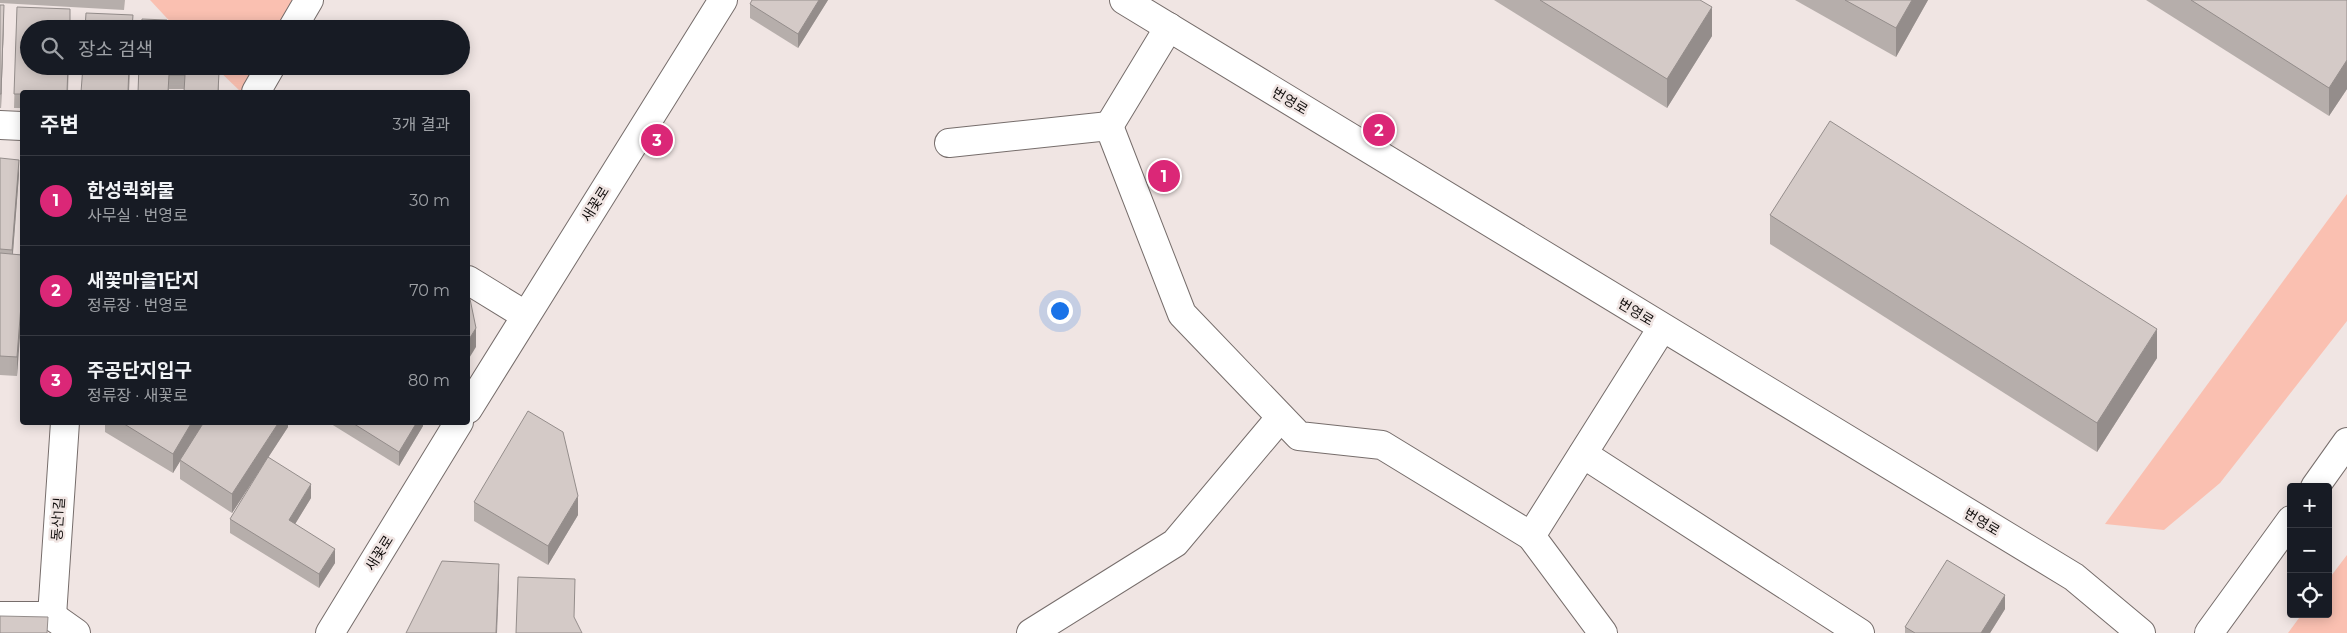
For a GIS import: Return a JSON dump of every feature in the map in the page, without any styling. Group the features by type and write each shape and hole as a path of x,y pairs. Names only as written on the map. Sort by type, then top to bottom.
{"street":[{"path":"297,20 309,0"},
{"name":"새꽃로","path":"470,406 525,315 724,0"},
{"name":"번영로","path":"1124,0 2074,577 2141,633"},
{"path":"1109,126 1169,27"},
{"path":"257,90 266,75"},
{"path":"0,124 20,126"},
{"path":"949,142 1109,126"},
{"path":"1109,126 1182,314 1280,418 1299,436 1382,445 1531,536 1604,633"},
{"path":"470,281 525,315"},
{"path":"1531,536 1662,328"},
{"path":"1031,633 1175,543 1280,418"},
{"name":"동산1길","path":"52,616 65,425"},
{"name":"새꽃로","path":"330,633 458,425"},
{"path":"2318,483 2347,442"},
{"path":"1584,454 1860,633"},
{"path":"2209,633 2287,526"},
{"path":"0,616 52,616 76,633"}],"shaded area":[{"path":"150,0 296,0 284,20 169,20"},
{"path":"223,75 251,75 242,90 239,90"},
{"path":"2347,194 2347,321 2220,483 2164,530 2105,524"},
{"path":"2347,555 2347,633 2288,633 2299,618 2332,618 2332,575"}],"building":[{"path":"752,0 819,0 798,34 750,4"},
{"path":"1540,0 1700,0 1712,7 1667,79"},
{"path":"1845,0 1912,0 1896,28"},
{"path":"2191,0 2347,0 2347,60 2329,88"},
{"path":"0,5 4,5 1,94 0,94"},
{"path":"17,7 70,9 70,20 20,20 20,75 68,75 67,90 20,90 20,94 14,94"},
{"path":"86,13 133,15 133,20 86,20"},
{"path":"82,75 129,75 128,90 81,90"},
{"path":"139,75 169,75 168,90 138,90"},
{"path":"185,75 219,75 218,90 184,90"},
{"path":"1830,121 2157,329 2097,423 1770,215"},
{"path":"0,158 19,160 12,250 0,249"},
{"path":"0,253 20,255 20,318 17,357 0,356"},
{"path":"470,299 476,328 470,338"},
{"path":"528,411 563,432 578,496 548,546 474,502"},
{"path":"126,425 190,425 173,454"},
{"path":"202,425 277,425 232,494 180,460"},
{"path":"356,425 415,425 399,452"},
{"path":"268,457 311,484 289,520 335,549 319,574 230,519"},
{"path":"1947,560 2005,595 1981,633 1915,633 1905,627"},
{"path":"442,561 499,564 496,633 406,633"},
{"path":"518,577 575,579 574,617 582,633 516,633"},
{"path":"0,616 48,617 47,633 0,633"}],"place":[{"name":"새꽃마을1단지","path":"1379,130"},
{"name":"주공단지입구","path":"657,140"},
{"name":"한성퀵화물","path":"1164,176"}]}
